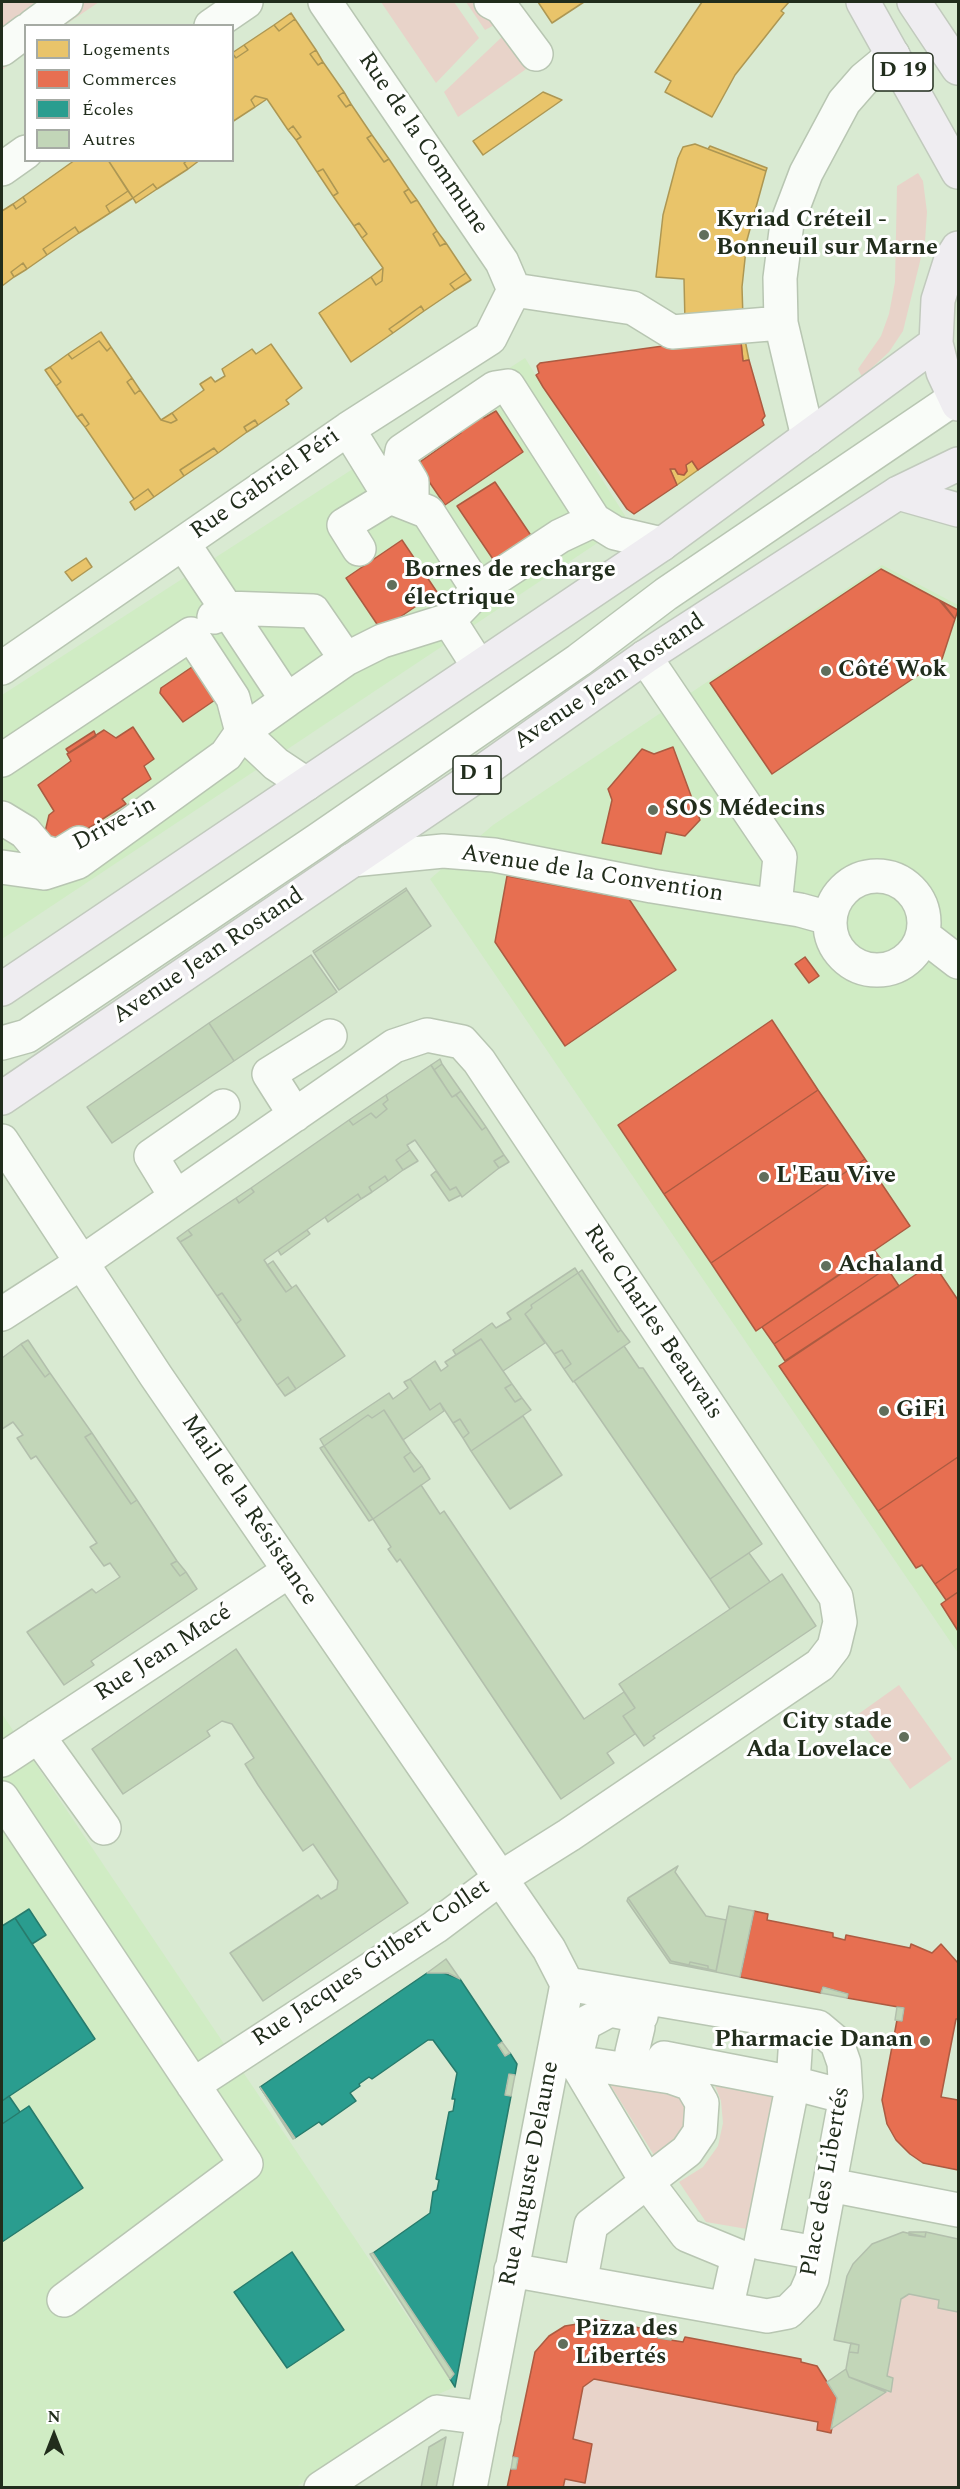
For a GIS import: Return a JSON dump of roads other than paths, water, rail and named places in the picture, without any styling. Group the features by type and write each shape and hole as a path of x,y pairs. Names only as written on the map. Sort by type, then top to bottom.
{"main road":[{"name":"D 19","path":"863,2 958,172"},
{"name":"D 19","path":"914,2 958,68"},
{"path":"957,400 942,372 936,343 938,300 951,259 958,248"},
{"path":"2,989 662,544 936,343"},
{"name":"Avenue Jean Rostand","path":"2,1098 645,657 898,493 958,464"},
{"path":"898,493 958,510"}],"street":[{"path":"31,24 66,2"},
{"path":"214,24 246,2"},
{"name":"Rue de la Commune","path":"325,2 502,262 514,290"},
{"path":"491,2 501,7 536,54"},
{"path":"808,437 781,323 780,278 787,224 806,173 844,102 864,79 893,56"},
{"path":"2,169 24,153"},
{"path":"514,290 633,308 672,332 781,323"},
{"name":"Rue Gabriel Péri","path":"2,668 348,429 490,338 514,290"},
{"path":"359,549 344,525 401,501 412,482 400,462 402,451 495,388 508,386 594,520 615,533 662,544"},
{"path":"2,1043 27,1036 318,840 579,660 666,594 957,400"},
{"path":"348,429 401,501 428,512 478,590"},
{"path":"2,867 44,873 78,862 226,755 242,732 346,659 382,641 449,620 478,590 560,536 594,520"},
{"path":"183,543 287,700"},
{"path":"8,759 226,608 313,611 346,659"},
{"path":"449,620 479,667"},
{"path":"191,634 233,698 242,732 276,764 306,784"},
{"path":"645,657 780,858 775,905"},
{"name":"Drive-in","path":"2,818 25,832 41,851 58,856 134,810 170,796"},
{"name":"Avenue de la Convention","path":"352,860 443,851 494,855 652,886 775,905 830,918"},
{"path":"880,875 900,882 916,896 922,908 923,935 917,949 895,967 866,969 843,956 834,945 830,918 833,904 852,882 880,875"},
{"path":"923,935 958,962"},
{"name":"Rue Charles Beauvais","path":"2,1314 81,1263 394,1046 427,1035 462,1042 478,1061 836,1597 840,1622 834,1647 820,1665 561,1840 499,1879"},
{"path":"295,1114 270,1074 330,1036"},
{"path":"177,1197 151,1156 223,1106"},
{"name":"Mail de la Résistance","path":"2,1141 81,1263 499,1879"},
{"name":"Rue Jean Macé","path":"2,1760 289,1571"},
{"path":"38,1736 104,1828"},
{"path":"5,1812 246,2164 64,2300"},
{"path":"499,1879 549,1950 567,1984"},
{"name":"Rue Jacques Gilbert Collet","path":"193,2085 435,1927 499,1879"},
{"name":"Place des Libertés","path":"511,2270 767,2316 788,2312 805,2295 812,2279 846,2096 844,2063 837,2043 818,2027 567,1984"},
{"name":"Rue Auguste Delaune","path":"470,2487 511,2270 555,2058 567,1984"},
{"path":"638,2029 641,2016 610,2010 584,2024 575,2055 647,2182 687,2235 750,2249 805,2251"},
{"path":"575,2055 638,2029 793,2083 835,2094"},
{"path":"729,2296 750,2249 793,2083 796,2037"},
{"path":"575,2055 670,2076 691,2084 702,2103 700,2132 687,2151 591,2225 583,2268"},
{"path":"830,2185 958,2210"},
{"path":"321,2487 437,2412 484,2418"}],"place":[{"name":"Kyriad Créteil - Bonneuil sur Marne","path":"704,235"},
{"name":"Bornes de recharge électrique","path":"392,585"},
{"name":"Côté Wok","path":"826,671"},
{"name":"SOS Médecins","path":"653,810"},
{"name":"L'Eau Vive","path":"764,1177"},
{"name":"Achaland","path":"826,1266"},
{"name":"GiFi","path":"884,1411"},
{"name":"City stade Ada Lovelace","path":"904,1737"},
{"name":"Pharmacie Danan","path":"925,2041"},
{"name":"Pizza des Libertés","path":"563,2344"}]}
